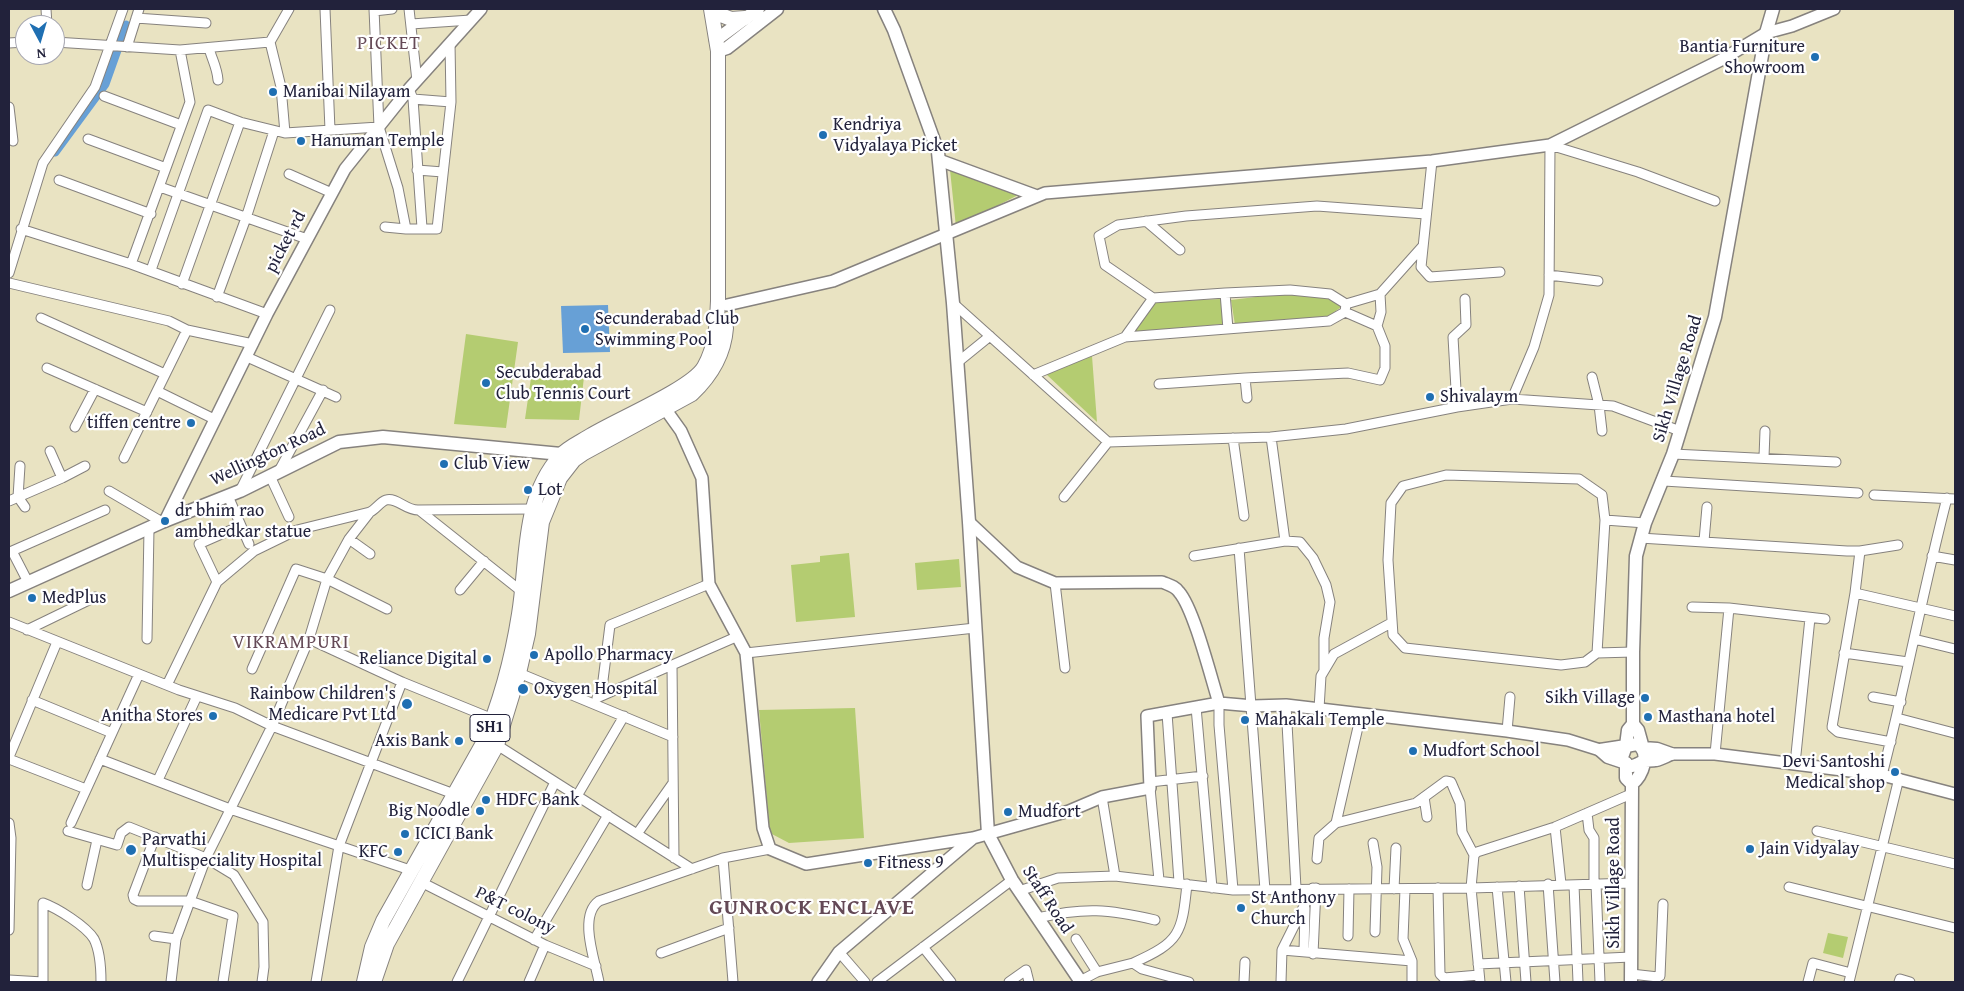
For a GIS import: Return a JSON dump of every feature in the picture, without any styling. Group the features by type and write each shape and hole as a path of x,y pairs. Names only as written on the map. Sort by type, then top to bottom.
{"main road":[{"path":"722,43 744,18 758,9"},
{"path":"722,43 777,9"},
{"path":"884,9 894,30 938,152 958,362 988,834"},
{"name":"Sikh Village Road","path":"1633,724 1632,652 1636,556 1645,523 1673,454 1715,317 1773,9"},
{"name":"Sikh Village Road","path":"1769,35 1780,9"},
{"path":"717,11 732,19 744,18"},
{"name":"SH1","path":"374,982 387,944 497,745 519,673 534,596 542,522 560,478 574,460 609,438 666,410 692,394 706,380 714,367 724,340 727,305 724,81 722,43 717,11"},
{"name":"SH1","path":"364,982 372,948 382,921 482,745 493,719 515,639 522,591 528,523 544,482 561,454 609,423 683,387 696,378 704,367 711,350 717,330 722,43"},
{"name":"Wellington Road","path":"9,591 164,521 240,491 339,442 382,438 561,454 574,460"},
{"path":"1633,724 1638,730 1645,754 1638,779 1632,789 1626,778 1626,763 1622,753 1626,746 1628,730 1633,724"},
{"path":"1600,750 1633,744 1671,754"},
{"path":"1600,750 1608,757 1635,766 1644,761 1657,760 1671,754"},
{"name":"Sikh Village Road","path":"1631,978 1632,789"},
{"name":"Staff Road","path":"988,834 1012,880 1037,918 1089,978"}],"street":[{"path":"117,47 123,9"},
{"path":"9,273 24,230 43,162 96,87 117,47 136,18 139,9"},
{"path":"285,133 281,87 270,42 289,9"},
{"path":"325,9 330,130"},
{"path":"392,9 374,10 379,127 398,188 406,229"},
{"path":"409,9 417,170 422,228"},
{"name":"picket rd","path":"164,521 267,314 345,170 379,127 481,9"},
{"path":"727,305 833,281 946,232 1045,193 1432,161 1550,145 1769,35 1834,9"},
{"path":"136,18 206,22"},
{"path":"411,24 471,20"},
{"path":"65,43 180,50 270,42"},
{"path":"385,227 437,229 451,102 450,43"},
{"path":"209,48 212,60 216,64 218,80"},
{"path":"131,264 151,214 190,102 180,50"},
{"path":"413,89 451,102"},
{"path":"104,96 181,125"},
{"path":"9,107 13,141"},
{"path":"151,270 208,110 240,122 285,133 379,127"},
{"path":"182,284 240,122"},
{"path":"217,297 246,218 274,131"},
{"path":"88,139 166,168"},
{"path":"1550,145 1638,172 1715,201"},
{"path":"1512,399 1534,347 1549,295 1550,145"},
{"path":"939,160 1037,196"},
{"path":"1432,161 1421,267 1430,277 1500,272"},
{"path":"417,170 443,172"},
{"path":"289,174 332,192"},
{"path":"59,180 151,214"},
{"path":"160,187 307,239"},
{"path":"1378,326 1345,308 1330,294 1290,290 1153,298 1105,264 1100,236 1118,225 1146,221 1317,206 1426,214"},
{"path":"1146,221 1180,250"},
{"path":"24,230 151,270 182,284 267,314"},
{"path":"1033,375 1125,337 1329,321 1345,308 1380,294 1422,247"},
{"path":"1550,275 1598,281"},
{"path":"9,283 169,322 187,330 253,344"},
{"path":"1225,294 1228,329"},
{"path":"1159,384 1348,373 1380,380 1385,368 1385,346 1378,326 1380,294"},
{"path":"1125,337 1153,298"},
{"path":"1457,407 1453,337 1466,326 1465,299"},
{"path":"953,303 1108,442 1272,437 1346,429 1457,407 1512,399 1613,406 1680,431"},
{"path":"240,491 330,310"},
{"path":"41,318 165,374"},
{"path":"124,458 187,330"},
{"path":"958,362 990,336"},
{"path":"246,357 336,397"},
{"path":"47,368 147,412"},
{"path":"1592,377 1599,405 1602,430"},
{"path":"1245,378 1247,398"},
{"path":"75,427 95,389"},
{"path":"289,517 274,474 323,390"},
{"path":"157,391 214,419"},
{"path":"666,410 681,431 702,478 709,584 746,653 760,806 763,828 770,849"},
{"path":"1764,458 1765,431"},
{"path":"1272,437 1285,540"},
{"path":"1233,438 1244,516"},
{"path":"1064,497 1108,442"},
{"path":"50,451 62,478"},
{"path":"1673,454 1836,462"},
{"path":"20,466 18,497 25,507"},
{"path":"9,501 85,466"},
{"path":"1597,653 1605,520 1602,495 1579,479 1446,475 1403,486 1391,503 1388,560 1393,635 1406,648 1561,665 1585,662 1597,653 1632,652"},
{"path":"1664,480 1858,494"},
{"path":"109,490 164,521"},
{"path":"1874,495 1951,499 1932,556 1901,702 1882,775"},
{"path":"228,496 249,544"},
{"path":"171,982 176,939 206,858 272,726 309,639 328,579 349,539 370,512 385,500 392,499 410,510 532,509"},
{"path":"1704,542 1707,507"},
{"path":"12,551 105,510"},
{"path":"420,510 522,591"},
{"path":"167,685 217,582 254,551 297,530 370,512"},
{"path":"1605,520 1645,523"},
{"path":"969,522 1017,567 1055,583 1162,582 1173,586 1180,593 1192,619 1219,704 1219,725 1233,890"},
{"path":"217,582 199,544 240,526"},
{"path":"147,639 149,529"},
{"path":"1640,538 1860,551 1898,545"},
{"path":"349,539 370,554"},
{"path":"1194,556 1285,540 1300,542 1313,558 1326,584 1330,602 1324,638 1324,671"},
{"path":"9,542 28,582"},
{"path":"1239,548 1253,706 1265,890"},
{"path":"1860,551 1855,592 1831,722 1833,730 1890,742"},
{"path":"1932,556 1955,560"},
{"path":"460,590 484,561"},
{"path":"252,669 296,569 328,579 387,609"},
{"path":"1055,583 1065,668"},
{"path":"600,696 610,625 709,584"},
{"path":"1855,592 1955,616"},
{"path":"27,630 95,597"},
{"path":"1692,607 1729,608 1825,619"},
{"path":"1715,754 1729,608"},
{"path":"1795,764 1810,618"},
{"path":"9,622 138,674 235,708 272,726 454,794"},
{"path":"1319,709 1321,676 1334,654 1391,623"},
{"path":"746,653 975,628"},
{"path":"588,702 736,637"},
{"path":"309,639 402,682 493,719"},
{"path":"1914,640 1955,649"},
{"path":"57,642 9,758 86,789"},
{"path":"1844,653 1908,662"},
{"path":"672,665 674,858"},
{"path":"519,673 673,737"},
{"path":"138,674 70,827 97,840 117,845 121,833 129,828 206,858 234,875 263,922 264,967 262,982"},
{"path":"316,982 339,846 402,682"},
{"path":"158,780 197,696"},
{"path":"1507,731 1510,697"},
{"path":"1873,697 1901,702"},
{"path":"32,700 112,733"},
{"path":"1159,880 1150,785 1147,716 1219,704 1286,705 1507,731 1568,740 1600,750"},
{"path":"1286,705 1296,888"},
{"path":"1196,708 1212,888"},
{"path":"1076,939 1089,978 1158,952 1171,943 1180,930 1184,911 1183,883 1167,713"},
{"path":"1336,823 1361,714"},
{"path":"577,796 624,716"},
{"path":"1897,718 1954,733"},
{"path":"497,745 692,869"},
{"path":"1671,754 1715,754 1882,775 1955,794"},
{"path":"100,759 230,809 410,870"},
{"path":"599,982 587,921 592,906 599,901 723,858 770,849 806,864 973,838 1069,811 1102,797 1172,780 1203,776"},
{"path":"1849,982 1899,778"},
{"path":"1317,860 1319,838 1336,823 1372,812 1416,804 1446,781 1451,782 1460,803 1462,832 1474,855 1471,888 1480,979 1444,978 1440,974 1438,888"},
{"path":"457,982 555,782"},
{"path":"637,834 673,783"},
{"path":"1474,855 1477,852 1555,827 1587,813 1632,789"},
{"path":"1102,797 1115,876"},
{"path":"1424,797 1427,817"},
{"path":"1587,813 1589,830 1594,838 1600,982"},
{"path":"534,940 608,816"},
{"path":"9,823 11,838 9,927"},
{"path":"1555,827 1561,884"},
{"path":"1817,832 1955,864"},
{"path":"155,837 133,895 134,899 138,901 190,901 233,916 223,982"},
{"path":"818,982 838,952 973,838"},
{"path":"87,885 97,840"},
{"path":"1373,842 1377,867 1375,932"},
{"path":"1394,889 1396,848"},
{"path":"723,858 733,982"},
{"path":"1019,891 1058,878 1115,876 1233,890 1471,888 1548,884 1632,883"},
{"path":"877,982 1012,880"},
{"name":"P&T colony","path":"421,882 534,940 596,966"},
{"path":"1548,884 1555,982"},
{"path":"1574,885 1578,982"},
{"path":"1519,886 1526,982"},
{"path":"1497,887 1506,982"},
{"path":"1789,887 1955,928"},
{"path":"1281,982 1282,950 1315,888"},
{"path":"1309,953 1315,888"},
{"path":"1348,936 1349,888"},
{"path":"1405,889 1403,939 1412,961 1412,982"},
{"path":"9,980 43,982 43,903 55,907 94,939 99,957 101,982"},
{"path":"1631,978 1660,976 1663,904"},
{"path":"1305,906 1309,953"},
{"path":"1037,918 1070,910 1112,910 1155,920"},
{"path":"660,953 728,928"},
{"path":"154,936 176,939"},
{"path":"531,981 545,945"},
{"path":"923,947 951,982"},
{"path":"1282,950 1412,961"},
{"path":"838,952 865,982"},
{"path":"1478,964 1631,957"},
{"path":"1244,982 1245,962"},
{"path":"1133,963 1142,969 1189,982"},
{"path":"1808,982 1813,963 1851,972"},
{"path":"1009,982 1026,970 1029,982"},
{"path":"1899,982 1900,980 1910,982"}],"green space":[{"path":"950,170 953,170 1020,194 956,227"},
{"path":"1288,293 1332,298 1341,307 1328,317 1235,325 1231,300"},
{"path":"1221,299 1223,324 1132,333 1156,302"},
{"name":"Secubderabad Club Tennis Court","path":"466,334 518,342 506,428 454,424"},
{"path":"1092,356 1097,422 1046,374"},
{"path":"532,371 584,377 579,420 525,419"},
{"path":"849,553 855,617 796,622 791,565 820,562 820,556"},
{"path":"959,559 961,587 917,590 915,563"},
{"path":"855,708 864,838 789,843 770,833 759,710"},
{"path":"1828,933 1848,937 1843,958 1823,953"}],"water":[{"name":"Secunderabad Club Swimming Pool","path":"608,305 610,352 563,353 561,306"}],"waterway":[{"path":"55,152 105,84 126,25"}],"place":[{"name":"Bantia Furniture Showroom","path":"1815,57"},
{"name":"Manibai Nilayam","path":"273,92"},
{"name":"Kendriya Vidyalaya Picket","path":"823,135"},
{"name":"Hanuman Temple","path":"301,141"},
{"name":"Secunderabad Club Swimming Pool","path":"585,329"},
{"name":"Secubderabad Club Tennis Court","path":"486,383"},
{"name":"Shivalaym","path":"1430,397"},
{"name":"tiffen centre","path":"191,423"},
{"name":"Club View","path":"444,464"},
{"name":"Lot","path":"528,490"},
{"name":"dr bhim rao ambhedkar statue","path":"165,521"},
{"name":"MedPlus","path":"32,598"},
{"name":"Apollo Pharmacy","path":"534,655"},
{"name":"Reliance Digital","path":"487,659"},
{"name":"Oxygen Hospital","path":"523,689"},
{"name":"Sikh Village","path":"1645,698"},
{"name":"Rainbow Children's Medicare Pvt Ltd","path":"407,704"},
{"name":"Anitha Stores","path":"213,716"},
{"name":"Masthana hotel","path":"1648,717"},
{"name":"Mahakali Temple","path":"1245,720"},
{"name":"Axis Bank","path":"459,741"},
{"name":"Mudfort School","path":"1413,751"},
{"name":"Devi Santoshi Medical shop","path":"1895,772"},
{"name":"HDFC Bank","path":"486,800"},
{"name":"Big Noodle","path":"480,811"},
{"name":"Mudfort","path":"1008,812"},
{"name":"ICICI Bank","path":"405,834"},
{"name":"Jain Vidyalay","path":"1750,849"},
{"name":"Parvathi Multispeciality Hospital","path":"131,850"},
{"name":"KFC","path":"398,852"},
{"name":"Fitness 9","path":"868,863"},
{"name":"St Anthony Church","path":"1241,908"}],"district":[{"name":"PICKET","path":"389,44"},
{"name":"VIKRAMPURI","path":"291,643"},
{"name":"GUNROCK ENCLAVE","path":"812,908"}]}
